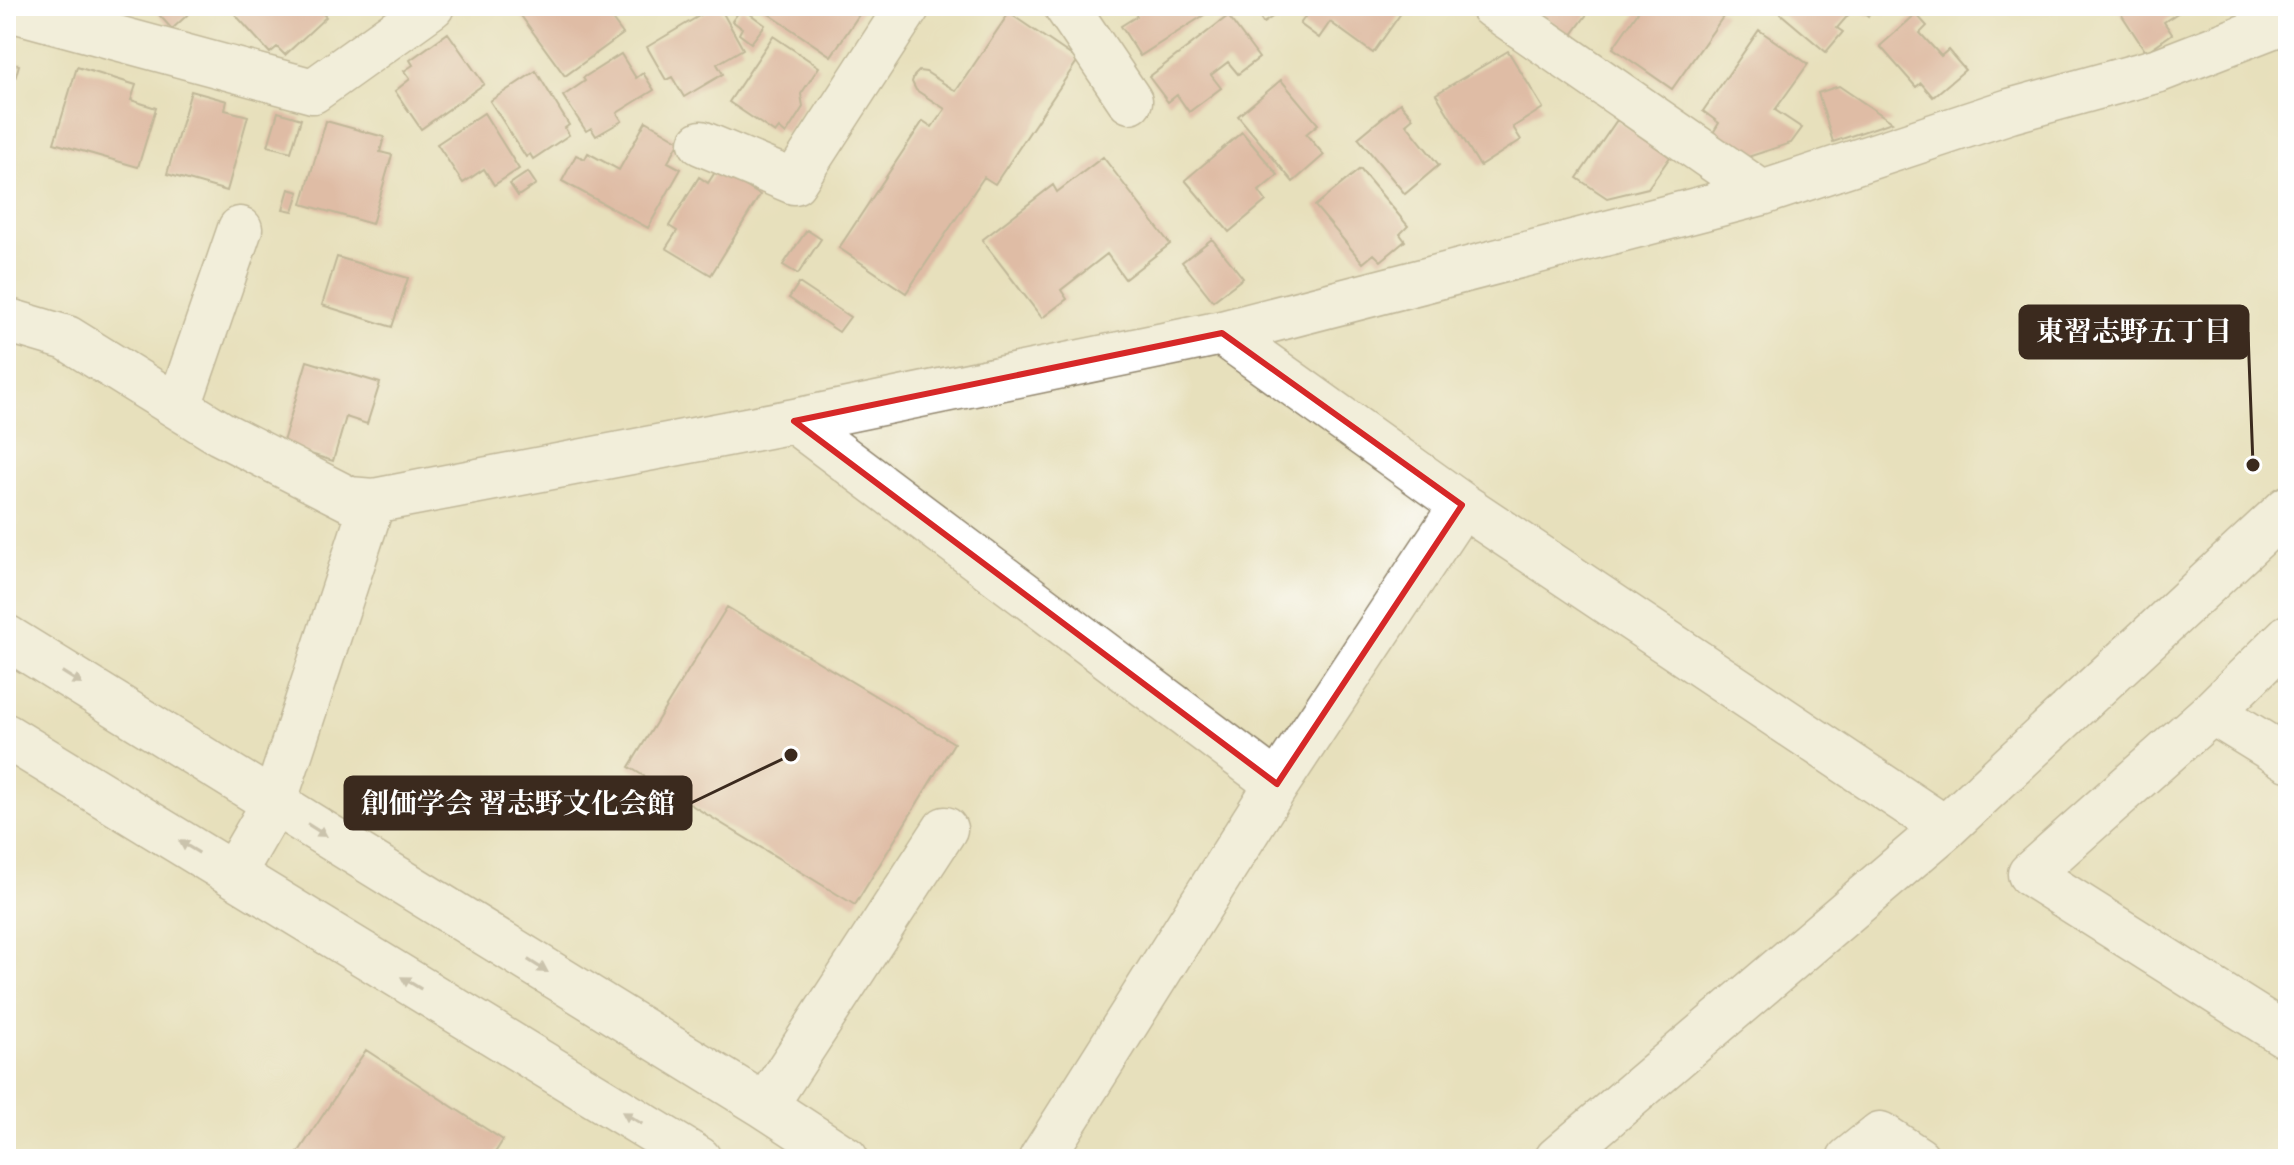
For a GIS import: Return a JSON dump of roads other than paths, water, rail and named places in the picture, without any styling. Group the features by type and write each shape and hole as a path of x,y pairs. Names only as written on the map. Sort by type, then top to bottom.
{"street":[{"path":"6,8 313,91 432,6"},
{"path":"701,143 794,182 908,6"},
{"path":"1066,6 1130,101"},
{"path":"1492,6 1762,193"},
{"path":"6,320 67,338 220,433 349,499 373,501 794,421 1222,333 1762,193 2010,111 2159,70 2288,20"},
{"path":"179,406 240,229"},
{"path":"1222,333 1462,505 1945,828"},
{"path":"794,421 1277,784"},
{"path":"233,874 274,803 373,501"},
{"path":"1041,1159 1277,784 1462,505"},
{"path":"1557,1159 1945,828 2288,508"},
{"path":"6,637 846,1159"},
{"path":"2288,637 2212,712 2030,874 2288,1037"},
{"path":"2212,712 2288,759"},
{"path":"6,736 699,1159"},
{"path":"765,1106 945,829"},
{"path":"1849,1159 1880,1134 1918,1159"}],"place":[{"name":"東習志野五丁目","path":"2253,465"},
{"name":"創価学会 習志野文化会館","path":"791,755"}]}
